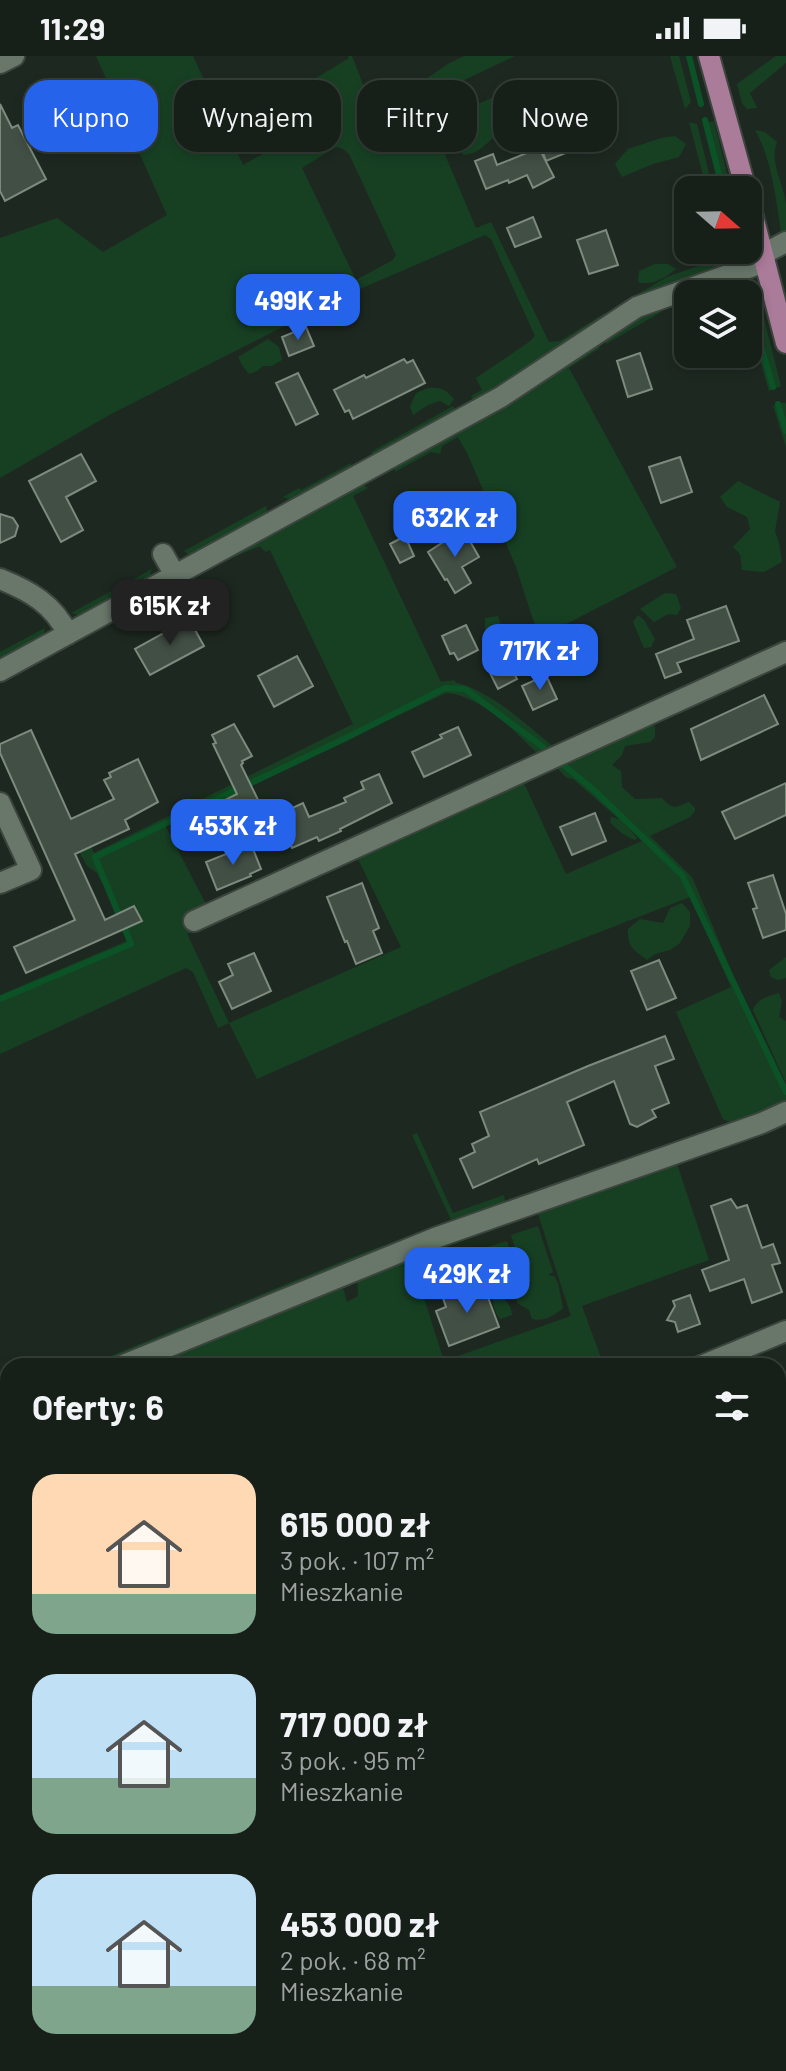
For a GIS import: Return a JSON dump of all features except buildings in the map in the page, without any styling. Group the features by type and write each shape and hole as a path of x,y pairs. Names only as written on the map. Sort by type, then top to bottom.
{"main road":[{"path":"709,56 742,176"},
{"path":"762,250 786,343"}],"street":[{"path":"0,63 14,56"},
{"path":"0,671 501,397 637,307 764,258 786,242"},
{"path":"163,554 175,575"},
{"path":"0,579 30,591 60,619 68,634"},
{"path":"194,921 786,652"},
{"path":"0,803 31,870 0,883"},
{"path":"141,1358 435,1238 786,1112"},
{"path":"720,1358 786,1331"}],"green space":[{"path":"96,56 193,56 204,80 174,80 174,152 237,152 243,165 266,152 328,152 302,168 356,280 393,260 396,255 349,154 341,148 341,80 313,80 352,56 361,80 357,80 357,152 444,152 476,228 491,222 549,342 560,341 605,313 605,320 475,403 471,396 482,390 476,378 535,336 491,239 485,235 346,295 111,414 0,478 0,238 57,218 103,252 167,215 139,152 158,152 158,80 107,80"},
{"path":"464,56 515,56 464,80 425,80"},
{"path":"670,56 679,56 691,102 685,109"},
{"path":"776,56 786,56 786,63 750,93 757,108 747,109 742,103 737,84"},
{"path":"493,97 493,139 477,151 477,101 480,103"},
{"path":"714,121 728,176 716,176 703,123"},
{"path":"689,122 697,124 710,176 703,176"},
{"path":"755,130 765,132 777,142 776,166 786,205 786,237 782,239 770,168"},
{"path":"675,136 686,144 679,157 622,177 615,164 628,149"},
{"path":"655,264 668,264 676,269 658,280 638,282 639,271"},
{"path":"704,264 726,264 685,280 674,280 674,284 622,310 614,308 667,277"},
{"path":"658,305 661,312 606,344 606,334"},
{"path":"762,311 781,386 769,391 762,367"},
{"path":"268,339 279,347 282,360 249,374 238,357"},
{"path":"595,341 600,348 569,368 677,567 539,638 516,567 458,437 442,446 440,454 431,452 395,472 394,466"},
{"path":"428,388 442,389 454,399 449,406 440,401 413,415 410,407 416,393"},
{"path":"786,404 786,447 773,406"},
{"path":"453,406 457,413 375,458 371,452"},
{"path":"351,463 352,472 296,502 283,497 299,488 301,490"},
{"path":"738,481 780,502 775,531 782,562 764,572 742,570 740,554 733,547 750,529 747,517 727,507 720,497"},
{"path":"362,484 368,488 353,496 441,682 455,680 484,694 559,751 543,759 486,708 459,695 446,693 165,825 214,920 187,934 229,1023 218,1028 193,972 186,968 0,1054 0,995 127,941 97,873 87,866 75,844 83,829 94,853 353,724 270,550 265,552 260,546 232,558"},
{"path":"266,506 264,519 199,553 189,555 184,551"},
{"path":"152,569 147,584 86,617 71,613"},
{"path":"188,582 195,586 195,594 183,597 171,608 163,606 159,600 165,593"},
{"path":"665,593 676,594 681,608 677,615 668,614 654,622 640,609"},
{"path":"638,615 655,639 651,647 644,648 633,622"},
{"path":"498,616 502,628 520,630 511,645 493,651 485,648 485,618"},
{"path":"45,628 42,642 0,665 0,652"},
{"path":"647,723 655,726 655,737 650,742 625,746 622,755 612,765 621,771 622,787 635,799 662,798 674,807 689,802 695,808 690,817 650,836 692,877 741,994 786,1089 786,1106 733,1124 723,1119 676,1012 731,987 690,897 512,966 257,1079 229,1023 401,947 356,855 523,781 566,874 642,841 626,825 636,840 618,830 610,822 611,817 619,819 556,767"},
{"path":"682,903 690,912 690,926 680,943 647,960 635,951 630,944 628,929 640,919 663,923 670,908"},
{"path":"786,957 786,978 778,980 771,977 769,970"},
{"path":"779,993 782,1002 779,1017 786,1021 786,1083 753,1010 760,1001"},
{"path":"417,1133 453,1213 504,1195 506,1207 246,1305 119,1358 106,1358 451,1220 412,1135"},
{"path":"675,1158 709,1260 582,1306 601,1358 452,1358 571,1316 536,1208"},
{"path":"538,1226 553,1272 548,1275 554,1276 558,1283 563,1308 541,1320 532,1319 529,1310 517,1303 517,1297 532,1282 526,1284 511,1235"},
{"path":"507,1241 515,1266 491,1272 484,1248"},
{"path":"410,1254 443,1358 155,1358 342,1284 347,1302 358,1296 357,1275"},
{"path":"498,1292 512,1311 512,1315 500,1319 493,1300"}],"waterway":[{"path":"689,56 701,104"},
{"path":"705,120 719,176"},
{"path":"762,349 773,387"},
{"path":"778,404 786,431"},
{"path":"0,999 131,944 95,857 445,688 465,689 543,747"},
{"path":"561,763 594,790 682,875 786,1092"}]}
